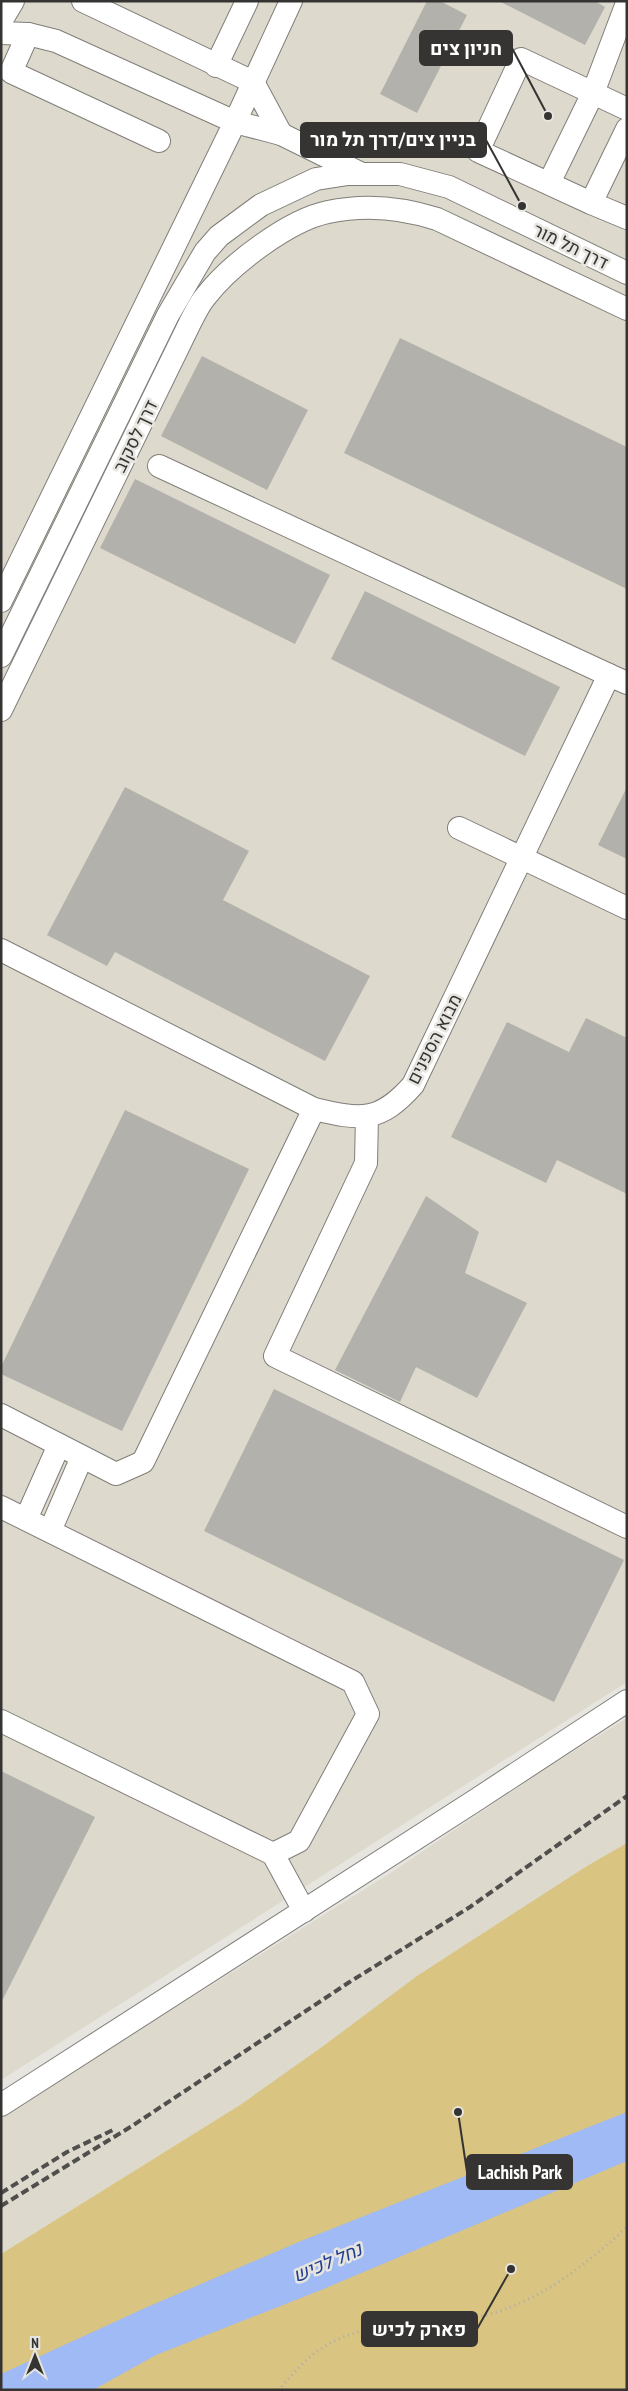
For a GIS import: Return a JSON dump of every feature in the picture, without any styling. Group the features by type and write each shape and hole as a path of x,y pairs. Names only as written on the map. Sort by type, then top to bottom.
{"street":[{"path":"1,21 13,1"},
{"path":"83,1 253,82 281,134"},
{"path":"216,66 247,1"},
{"path":"1,601 292,3"},
{"path":"549,183 593,93 625,13"},
{"path":"1,33 28,34 56,41 235,122 281,134 360,173"},
{"path":"28,34 11,72 158,141"},
{"path":"627,109 521,59 478,151 627,218"},
{"path":"591,203 627,129"},
{"name":"דרך תל מור","path":"316,179 360,173 400,174 449,187 627,273"},
{"name":"דרך לסקוב","path":"1,656 168,315 205,252 219,236 262,205 316,179"},
{"name":"דרך תל מור","path":"325,212 376,207 395,208 430,216 627,309"},
{"name":"דרך לסקוב","path":"1,710 189,325 206,296 240,262 259,248 279,234 325,212"},
{"path":"159,466 618,679"},
{"name":"מבוא הספנים","path":"1,950 314,1110 348,1117 366,1116 385,1111 400,1100 413,1085 522,858 618,679"},
{"path":"459,828 627,908"},
{"path":"1,1416 116,1474 143,1462 314,1110"},
{"path":"366,1116 366,1163 275,1356 627,1527"},
{"path":"26,1519 59,1445"},
{"path":"50,1531 82,1457"},
{"path":"1,1507 353,1682 368,1714 299,1841 273,1854"},
{"path":"4,2101 304,1911 627,1701"},
{"path":"1,1721 273,1854 304,1911"}],"path":[{"path":"278,2390 318,2350 335,2340 360,2332 471,2319 520,2303 544,2292 567,2276 627,2227"}],"shaded area":[{"path":"1,1 627,1 627,1682 1,2080"},
{"path":"627,1718 627,1843 587,1866 240,2105 1,2254 1,2117 389,1874 542,1771"},
{"path":"627,1843 627,2390 1,2390 1,2254 240,2105 417,1976 587,1866"}],"water":[{"name":"נחל לכיש","path":"627,2112 627,2161 321,2290 156,2355 93,2390 1,2390 1,2374 145,2308 301,2241"}],"building":[{"path":"427,1 440,1 467,15 417,113 380,94"},
{"path":"499,1 595,1 605,7 585,45"},
{"path":"400,338 627,447 627,589 344,453"},
{"path":"202,356 308,410 267,490 161,436"},
{"path":"135,479 330,575 295,644 100,548"},
{"path":"365,591 560,687 525,756 331,659"},
{"path":"125,787 249,851 223,900 370,976 325,1061 115,952 107,966 47,935"},
{"path":"627,787 627,859 598,845"},
{"path":"586,1018 627,1038 627,1194 557,1160 546,1183 451,1137 507,1022 569,1052"},
{"path":"125,1110 249,1169 122,1431 1,1374 1,1367"},
{"path":"426,1196 479,1232 465,1273 527,1303 477,1398 416,1367 400,1402 335,1370"},
{"path":"274,1389 624,1560 554,1702 204,1531"},
{"path":"1,1771 95,1817 1,2003"}],"railway":[{"path":"1,2206 132,2126 348,1983 470,1907 627,1796"},
{"path":"1,2193 67,2152 115,2129"}],"place":[{"name":"חניון צים","path":"548,116"},
{"name":"בניין צים/דרך תל מור","path":"522,206"},
{"name":"Lachish Park","path":"458,2112"},
{"name":"פארק לכיש","path":"511,2269"}]}
